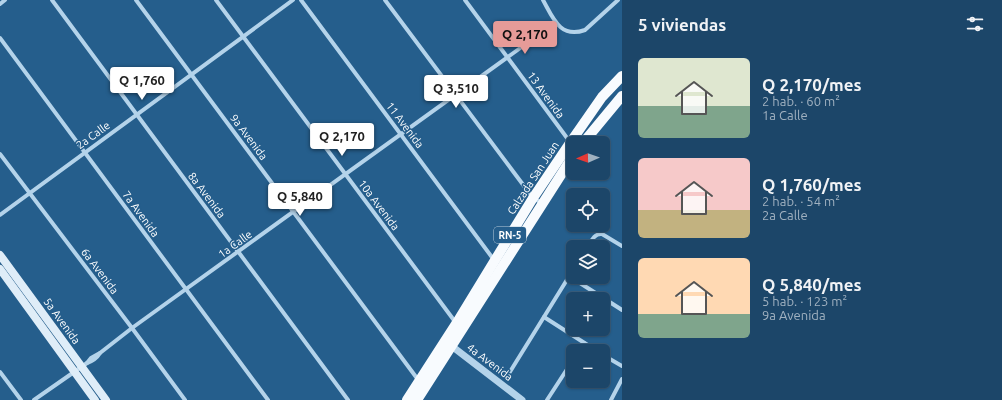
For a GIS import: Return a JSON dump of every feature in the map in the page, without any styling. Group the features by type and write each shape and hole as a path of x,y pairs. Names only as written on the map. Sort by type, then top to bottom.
{"main road":[{"name":"Calzada San Juan","path":"575,136 602,97 622,76"},
{"path":"589,136 622,96"},
{"path":"586,136 587,128 591,119 601,107 602,97"},
{"name":"Calzada San Juan","path":"417,400 448,344 538,201 566,150"},
{"name":"Calzada San Juan","path":"460,325 465,308 495,261 566,165"},
{"name":"5a Avenida","path":"0,255 84,364 106,400"},
{"name":"5a Avenida","path":"0,269 95,400"},
{"name":"Calzada San Juan","path":"407,400 448,344"}],"street":[{"path":"0,4 5,0"},
{"name":"8a Avenida","path":"52,0 348,400"},
{"name":"9a Avenida","path":"136,0 420,381"},
{"name":"10a Avenida","path":"216,0 345,175 460,325"},
{"name":"2a Calle","path":"0,215 293,0"},
{"name":"11 Avenida","path":"301,0 495,261"},
{"path":"385,0 538,201"},
{"name":"13 Avenida","path":"465,0 566,138"},
{"path":"543,0 555,23 571,33 585,30 618,0"},
{"path":"610,0 613,5"},
{"name":"1a Calle","path":"34,400 84,364 93,361 100,353 132,328 555,23"},
{"name":"7a Avenida","path":"0,38 268,400"},
{"name":"6a Avenida","path":"0,154 185,400"},
{"path":"593,240 596,235 602,234 622,246"},
{"path":"508,375 566,281"},
{"path":"581,284 622,310"},
{"path":"544,317 584,343"},
{"name":"4a Avenida","path":"448,344 522,400"},
{"path":"610,359 622,366"},
{"path":"547,400 566,371"},
{"path":"0,372 21,400"},
{"path":"611,400 620,387 622,379"}]}
